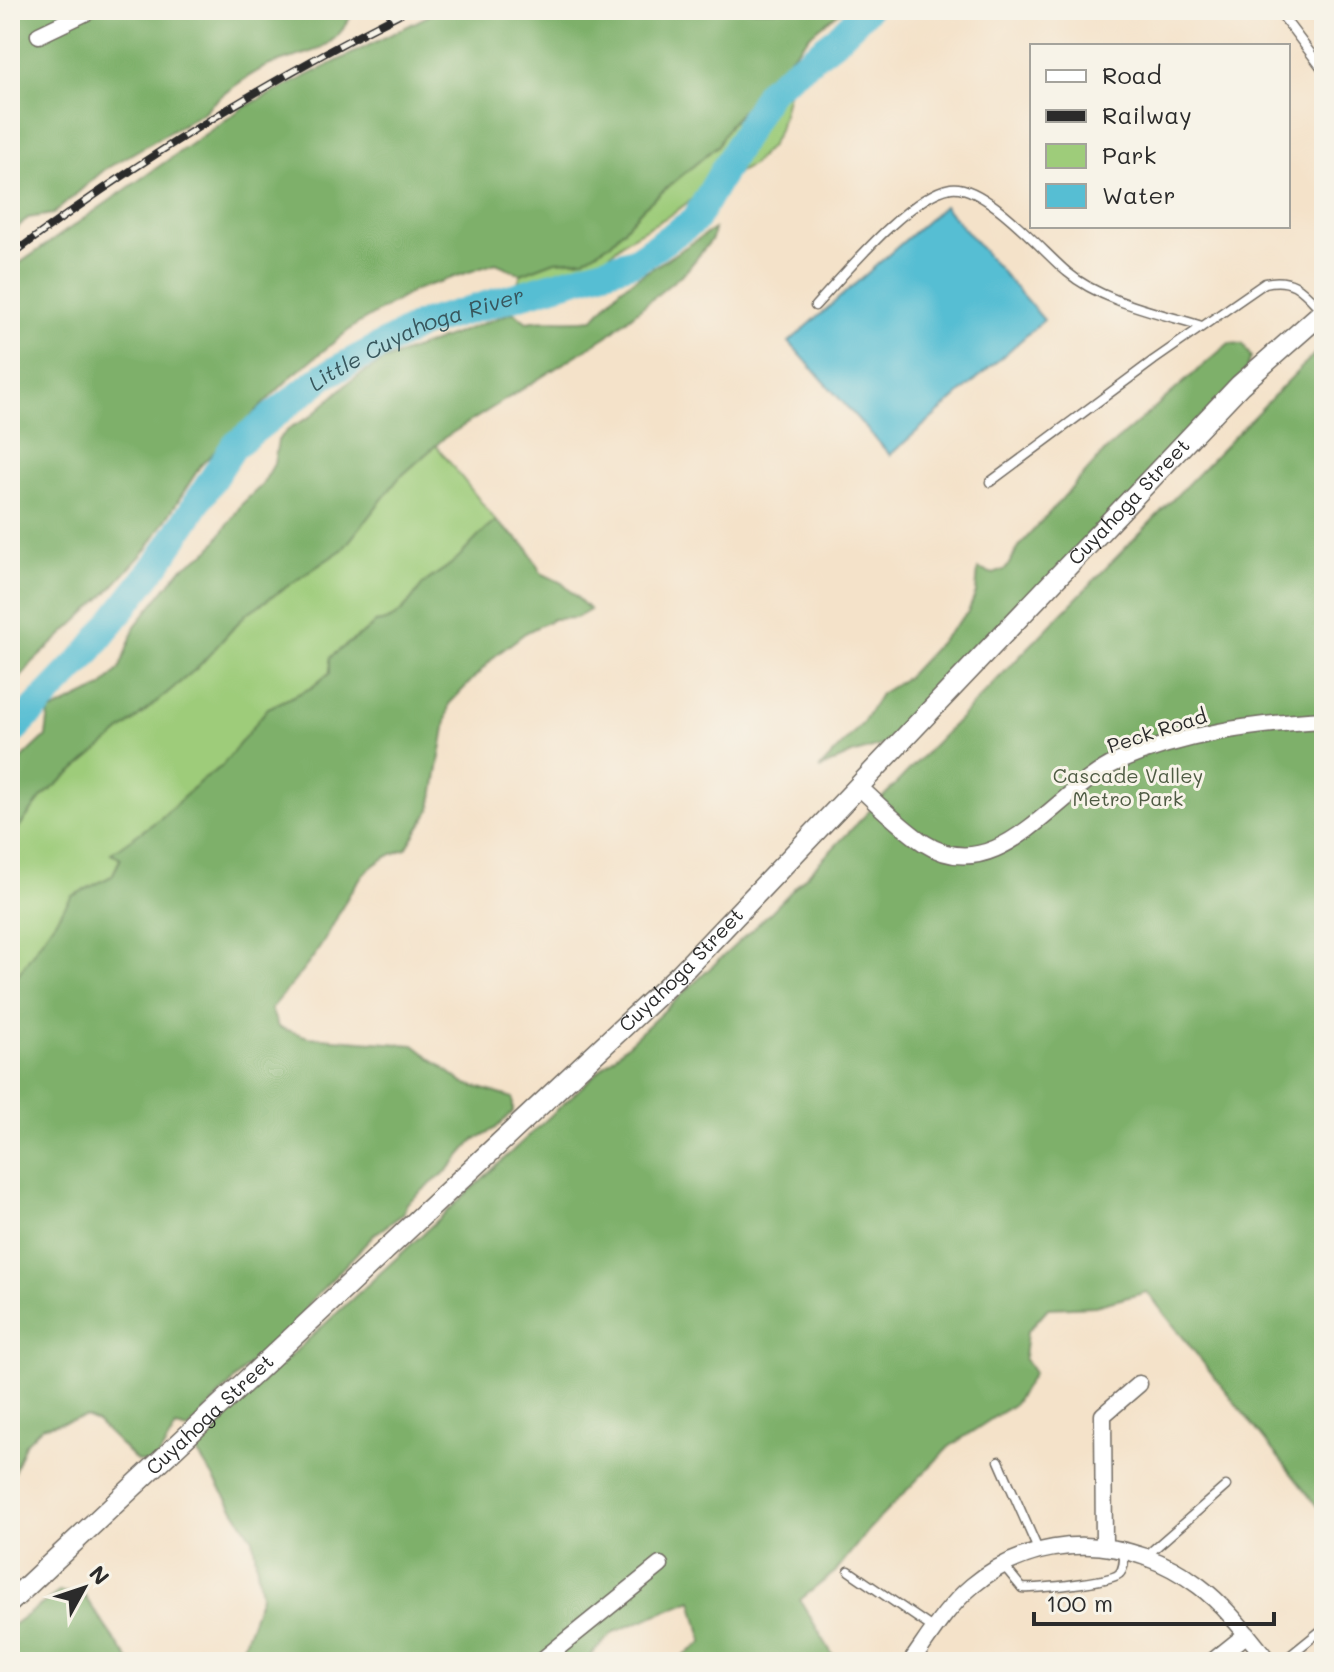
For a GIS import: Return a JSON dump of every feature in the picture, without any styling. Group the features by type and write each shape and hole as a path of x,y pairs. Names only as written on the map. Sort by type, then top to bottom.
{"street":[{"path":"39,35 91,10"},
{"name":"Cuyahoga Street","path":"12,1595 619,1034 859,787 1240,385 1323,311"},
{"name":"Peck Road","path":"859,787 925,843 951,854 965,855 1005,844 1072,790 1115,763 1232,729 1324,720"},
{"path":"1104,1546 1103,1415 1139,1384"},
{"path":"911,1662 934,1629 974,1584 1004,1566 1039,1552 1071,1546 1104,1546 1146,1556 1198,1585 1247,1634 1269,1662"},
{"path":"540,1662 660,1565"},
{"path":"1212,1662 1247,1634"}],"lane":[{"path":"1278,10 1324,71"},
{"path":"815,306 875,242 921,202 952,188 972,193 994,207 1070,275 1100,292 1202,326"},
{"path":"990,482 1265,283 1281,279 1297,284 1323,311"},
{"path":"999,1461 1039,1552"},
{"path":"1146,1556 1226,1486"},
{"path":"1004,1566 1022,1588 1038,1590 1057,1584 1107,1580 1118,1575 1124,1567 1124,1549"},
{"path":"849,1571 934,1629"},
{"path":"1282,1662 1324,1628"}],"green space":[{"path":"10,10 354,10 329,43 254,73 204,112 104,170 53,214 28,218 10,234"},
{"path":"440,10 843,10 812,33 729,125 718,145 643,208 611,243 584,259 555,261 521,274 496,263 415,290 354,326 292,376 201,465 147,549 106,594 33,662 10,691 10,270 244,107"},
{"path":"792,55 791,81 779,130 770,147 751,166 706,188 674,213 626,240 599,264 516,288 521,274 555,261 584,259 611,243 643,208 718,145 729,125"},
{"path":"714,229 712,239 687,270 607,336 444,438 399,478 343,549 246,614 197,668 42,797 10,839 10,770 46,736 49,712 102,687 120,668 135,626 181,569 210,550 242,504 262,485 274,464 278,440 291,427 310,417 349,382 385,360 513,312 527,322 593,319 621,288"},
{"path":"1229,343 1243,344 1251,357 1240,385 903,739 852,754 819,769 862,724 880,694 907,677 968,612 976,593 978,569 994,574 1006,569 1020,545 1106,450"},
{"name":"Cascade Valley Metro Park","path":"1324,344 1324,1515 1147,1292 1095,1306 1048,1308 1027,1332 1024,1358 1034,1373 1014,1404 949,1447 871,1527 835,1572 800,1600 837,1662 675,1662 703,1642 692,1600 614,1632 584,1662 237,1662 261,1596 253,1539 193,1446 771,912"},
{"path":"436,445 496,521 451,564 424,584 402,611 390,619 375,623 331,657 330,672 311,688 268,708 221,767 203,779 161,818 112,853 121,857 112,876 72,897 10,986 10,839 42,797 197,668 246,614 343,549 399,478"},
{"path":"496,521 527,547 541,573 562,583 590,610 576,618 553,619 525,633 495,656 449,704 431,809 406,849 388,856 363,875 316,953 271,1009 278,1027 308,1037 414,1045 463,1083 513,1098 513,1112 496,1128 474,1140 448,1170 407,1203 403,1214 375,1234 309,1303 297,1324 245,1368 188,1430 176,1427 158,1458 149,1464 137,1461 97,1422 85,1417 42,1427 25,1444 10,1482 10,986 72,896 112,876 121,858 111,853 161,818 203,779 221,767 268,708 311,688 330,673 330,658 375,623 390,619 402,611 424,584 451,564"},
{"path":"59,1592 83,1594 130,1662 10,1662 10,1627"}],"water":[{"path":"944,206 1044,320 890,455 789,342"}],"waterway":[{"name":"Little Cuyahoga River","path":"10,734 86,655 160,560 234,446 324,376 422,324 635,261 695,220 770,90 837,39 866,10"}],"railway":[{"path":"10,256 105,188 203,124 303,65 407,10"}]}
